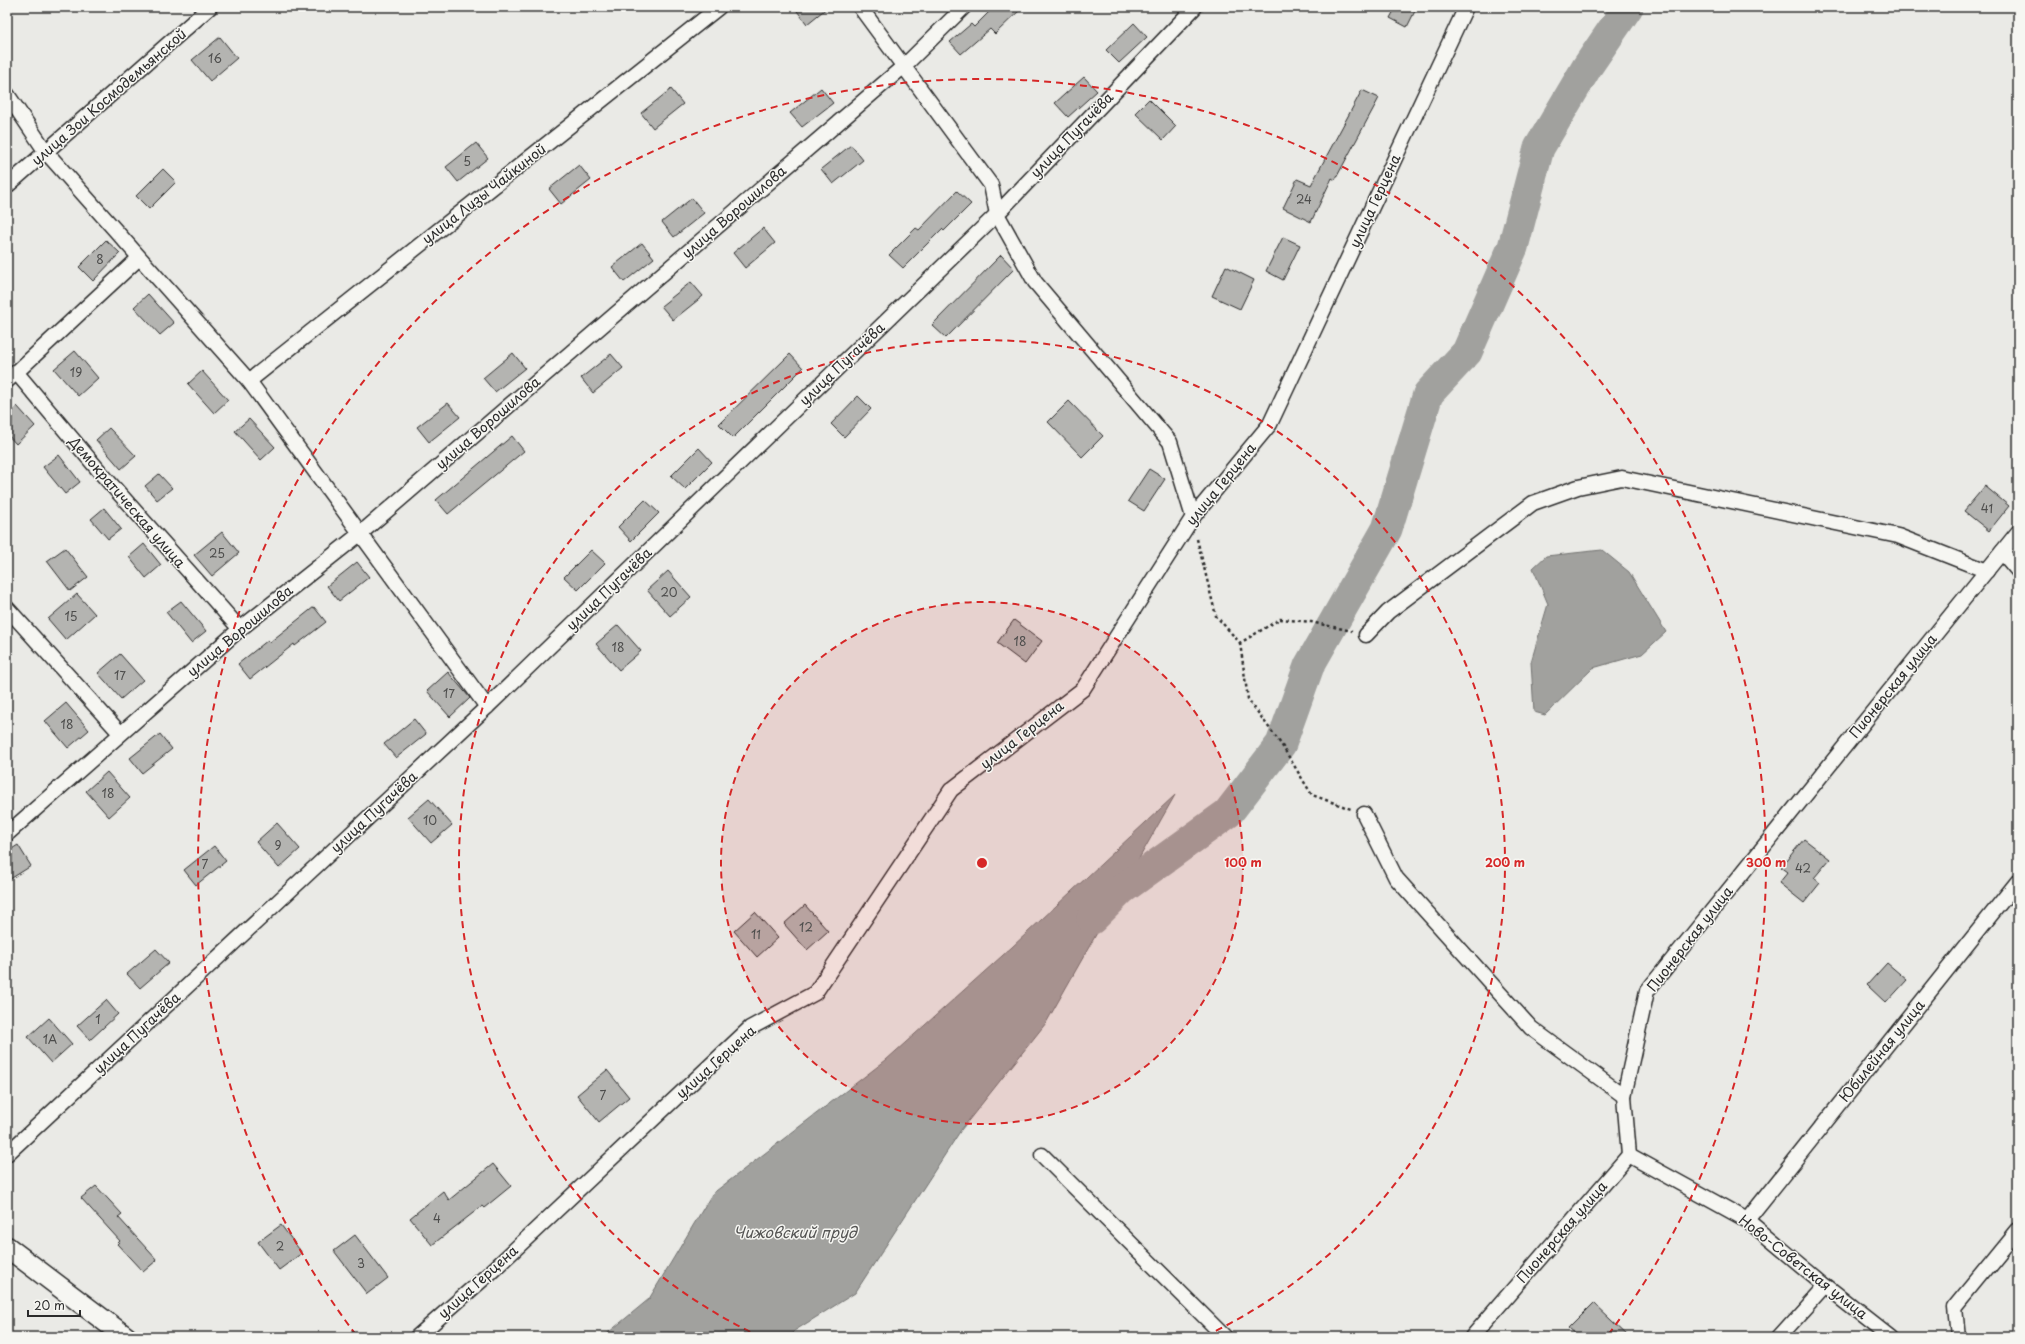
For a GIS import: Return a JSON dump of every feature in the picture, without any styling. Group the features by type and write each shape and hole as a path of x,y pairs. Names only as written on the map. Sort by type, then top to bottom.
{"main road":[{"path":"7,1247 126,1337"}],"street":[{"name":"улица Зои Космодемьянской","path":"7,186 210,7"},
{"name":"улица Лизы Чайкиной","path":"249,381 719,7"},
{"path":"860,7 991,185 997,214 1035,282 1170,442 1192,516"},
{"name":"улица Ворошилова","path":"7,834 240,629 361,533 904,66 964,7"},
{"name":"улица Пугачёва","path":"7,1154 487,707 997,214 1195,7"},
{"name":"улица Герцена","path":"416,1337 491,1272 750,1028 815,993 951,790 1082,689 1192,516 1270,424 1466,7"},
{"path":"7,94 46,152 249,381 487,707"},
{"name":"Демократическая улица","path":"139,258 12,377 101,473 240,629"},
{"path":"1366,635 1388,612 1533,503 1578,487 1622,478 1898,536 1987,571"},
{"name":"Пионерская улица","path":"1472,1337 1629,1155 1624,1096 1647,991 2018,532"},
{"path":"2002,552 2018,571"},
{"path":"7,608 120,733"},
{"path":"1364,814 1396,878 1531,1028 1624,1096"},
{"name":"Юбилейная улица","path":"1747,1220 2018,881"},
{"path":"1042,1155 1225,1337"},
{"name":"Ново-Советская улица","path":"1629,1155 1747,1220 1826,1286 1891,1337"},
{"path":"1958,1337 1955,1308 2018,1231"},
{"path":"1780,1337 1826,1286"}],"path":[{"path":"1192,516 1216,616 1240,643 1248,699 1281,744 1312,795 1364,814"},
{"path":"1240,643 1280,618 1311,622 1366,635"}],"water":[{"path":"1602,550 1629,572 1666,632 1642,654 1593,668 1545,715 1534,712 1531,662 1548,604 1533,568 1546,556"},
{"name":"Чижовский пруд","path":"1175,795 1046,1023 961,1130 855,1293 794,1331 792,1337 603,1337 649,1299 712,1194 886,1060 1012,947"}],"building":[{"path":"794,7 828,7 807,24"},
{"path":"994,7 1023,7 995,34 990,29 961,54 950,42 971,24 974,27"},
{"path":"1396,7 1417,7 1407,27 1390,18"},
{"path":"1134,23 1147,37 1119,63 1106,50"},
{"path":"220,37 237,58 210,81 192,60"},
{"path":"1084,77 1097,91 1068,117 1055,103"},
{"path":"821,88 833,103 802,127 790,113"},
{"path":"671,89 683,104 653,128 641,113"},
{"path":"1362,90 1379,98 1335,180 1332,178 1311,222 1283,208 1297,179 1311,185"},
{"path":"1149,99 1176,126 1163,140 1135,113"},
{"path":"476,143 488,158 458,182 446,167"},
{"path":"851,145 863,160 833,184 821,169"},
{"path":"579,165 591,180 561,204 549,189"},
{"path":"163,169 176,182 149,209 136,196"},
{"path":"957,191 971,204 944,231 942,229 903,268 889,255 916,228 919,230"},
{"path":"692,198 704,213 674,237 662,222"},
{"path":"763,228 775,243 745,268 733,253"},
{"path":"1283,237 1300,245 1283,280 1266,271"},
{"path":"106,240 120,253 93,281 79,267"},
{"path":"642,243 654,258 624,282 612,267"},
{"path":"1001,255 1014,269 946,338 932,325"},
{"path":"1226,266 1254,280 1240,309 1212,296"},
{"path":"691,282 703,296 673,320 661,306"},
{"path":"148,294 174,323 160,335 134,307"},
{"path":"75,351 98,378 78,396 54,369"},
{"path":"513,353 525,368 495,392 483,378"},
{"path":"611,354 623,368 593,393 581,378"},
{"path":"790,354 803,368 733,438 719,424"},
{"path":"202,371 228,400 214,413 188,384"},
{"path":"858,396 871,409 844,437 831,424"},
{"path":"1069,401 1103,436 1082,457 1048,422"},
{"path":"448,403 460,417 429,442 417,427"},
{"path":"17,406 35,426 16,444 7,434 7,416"},
{"path":"249,419 275,447 261,460 235,431"},
{"path":"109,428 136,456 121,469 96,440"},
{"path":"512,436 524,451 448,514 436,500"},
{"path":"699,448 712,462 685,489 671,476"},
{"path":"59,455 80,482 65,494 43,467"},
{"path":"1149,469 1165,479 1144,511 1128,501"},
{"path":"159,474 172,488 157,500 145,486"},
{"path":"1985,486 2009,506 1989,531 1964,511"},
{"path":"645,500 659,513 631,541 618,527"},
{"path":"104,508 121,529 108,539 91,519"},
{"path":"222,532 239,553 212,576 194,555"},
{"path":"144,544 161,565 146,578 129,557"},
{"path":"65,548 88,577 70,591 47,561"},
{"path":"591,550 605,563 578,590 564,577"},
{"path":"357,562 369,577 339,601 327,586"},
{"path":"668,571 691,597 670,616 647,590"},
{"path":"77,594 95,614 66,640 48,619"},
{"path":"181,601 206,631 191,643 166,612"},
{"path":"314,607 326,622 295,646 294,644 250,679 238,664 268,640 270,642"},
{"path":"1014,620 1042,641 1025,664 997,643"},
{"path":"618,625 641,651 619,670 596,644"},
{"path":"120,654 143,680 121,699 98,673"},
{"path":"448,672 470,698 450,717 427,691"},
{"path":"66,703 89,730 68,748 45,721"},
{"path":"414,719 426,734 396,758 384,744"},
{"path":"160,734 172,749 142,773 130,758"},
{"path":"107,772 130,798 109,817 86,791"},
{"path":"429,799 452,825 431,843 408,817"},
{"path":"277,823 300,849 279,868 256,842"},
{"path":"1804,839 1830,859 1814,878 1820,883 1804,903 1779,883 1788,872 1781,867"},
{"path":"18,845 31,866 7,881 7,852"},
{"path":"214,846 226,861 196,885 184,870"},
{"path":"805,905 828,931 807,950 784,924"},
{"path":"755,912 778,938 757,957 734,931"},
{"path":"156,949 169,963 140,988 127,974"},
{"path":"1887,963 1907,980 1886,1003 1867,985"},
{"path":"106,1000 118,1014 90,1040 77,1026"},
{"path":"49,1018 72,1044 51,1063 28,1037"},
{"path":"607,1070 629,1097 599,1122 577,1095"},
{"path":"493,1164 511,1186 484,1208 482,1206 432,1245 410,1218 443,1191 449,1200"},
{"path":"96,1186 122,1214 118,1217 157,1260 143,1272 117,1244 120,1241 81,1198"},
{"path":"281,1225 302,1253 279,1270 258,1242"},
{"path":"355,1235 388,1278 367,1294 334,1251"},
{"path":"1593,1303 1629,1337 1578,1337 1568,1328"}],"waterway":[{"path":"1092,919 1121,890 1228,813 1281,744 1309,666 1387,529 1428,394 1467,352 1513,247 1539,148 1587,67 1628,7"}]}
